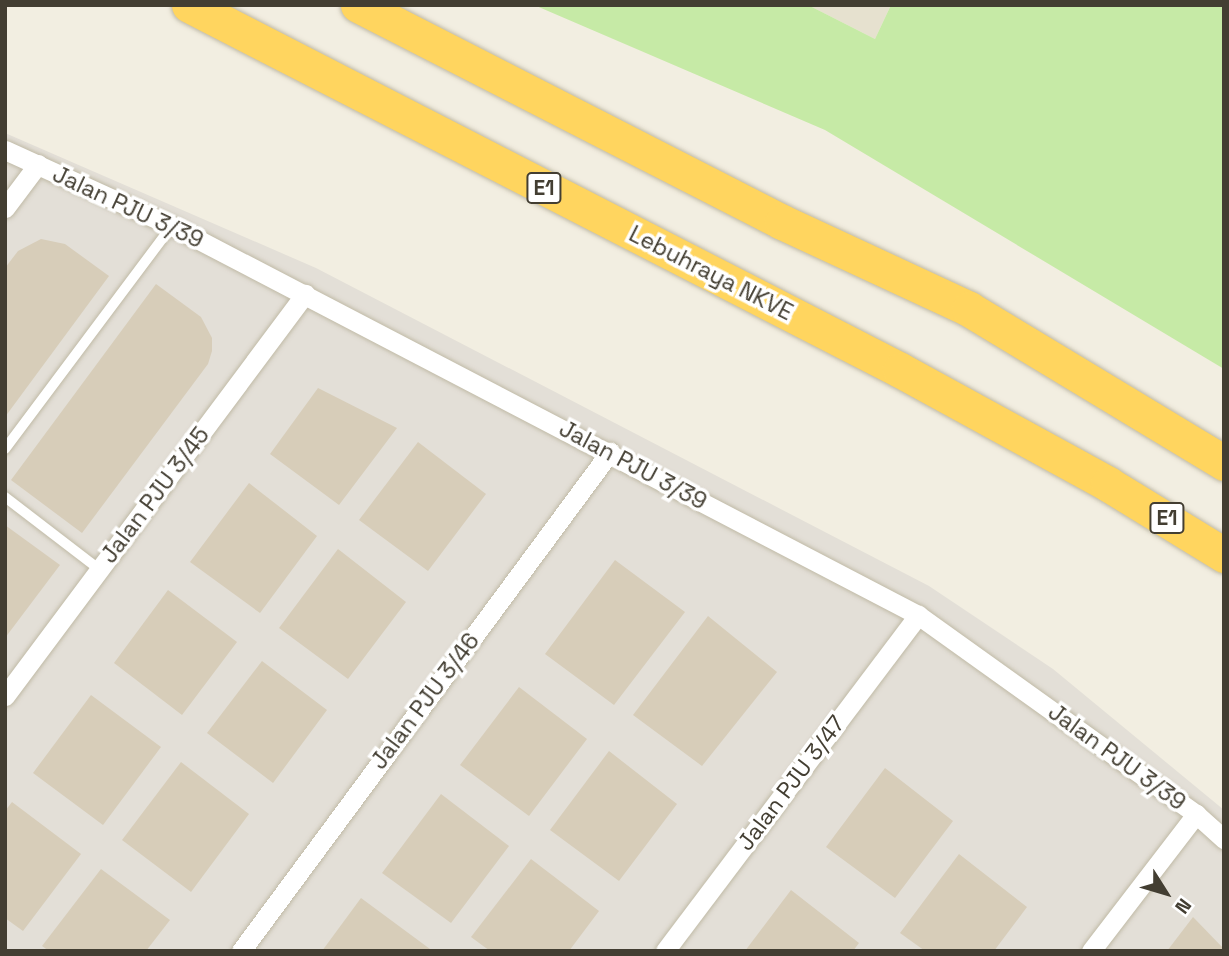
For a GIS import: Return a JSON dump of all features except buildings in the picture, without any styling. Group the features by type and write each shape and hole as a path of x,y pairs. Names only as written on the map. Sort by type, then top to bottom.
{"highway":[{"name":"Lebuhraya NKVE","path":"189,5 900,370 1108,484 1224,555"},
{"path":"358,5 782,222 969,309 1224,463"}],"street":[{"name":"Jalan PJU 3/39","path":"5,150 172,226 610,452 918,615 1196,814 1224,839"},
{"path":"5,208 38,164"},
{"name":"Jalan PJU 3/45","path":"5,696 305,294"},
{"name":"Jalan PJU 3/46","path":"240,951 610,452"},
{"name":"Jalan PJU 3/47","path":"665,951 918,615"},
{"path":"1091,951 1196,814"}],"lane":[{"path":"5,449 172,226"},
{"path":"5,496 100,570"}],"shaded area":[{"path":"808,5 891,5 875,39"},
{"path":"5,133 316,268 929,586 1053,669 1224,810 1224,951 5,951"}],"green space":[{"path":"534,5 808,5 875,39 891,5 1224,5 1224,369 825,130"}]}
